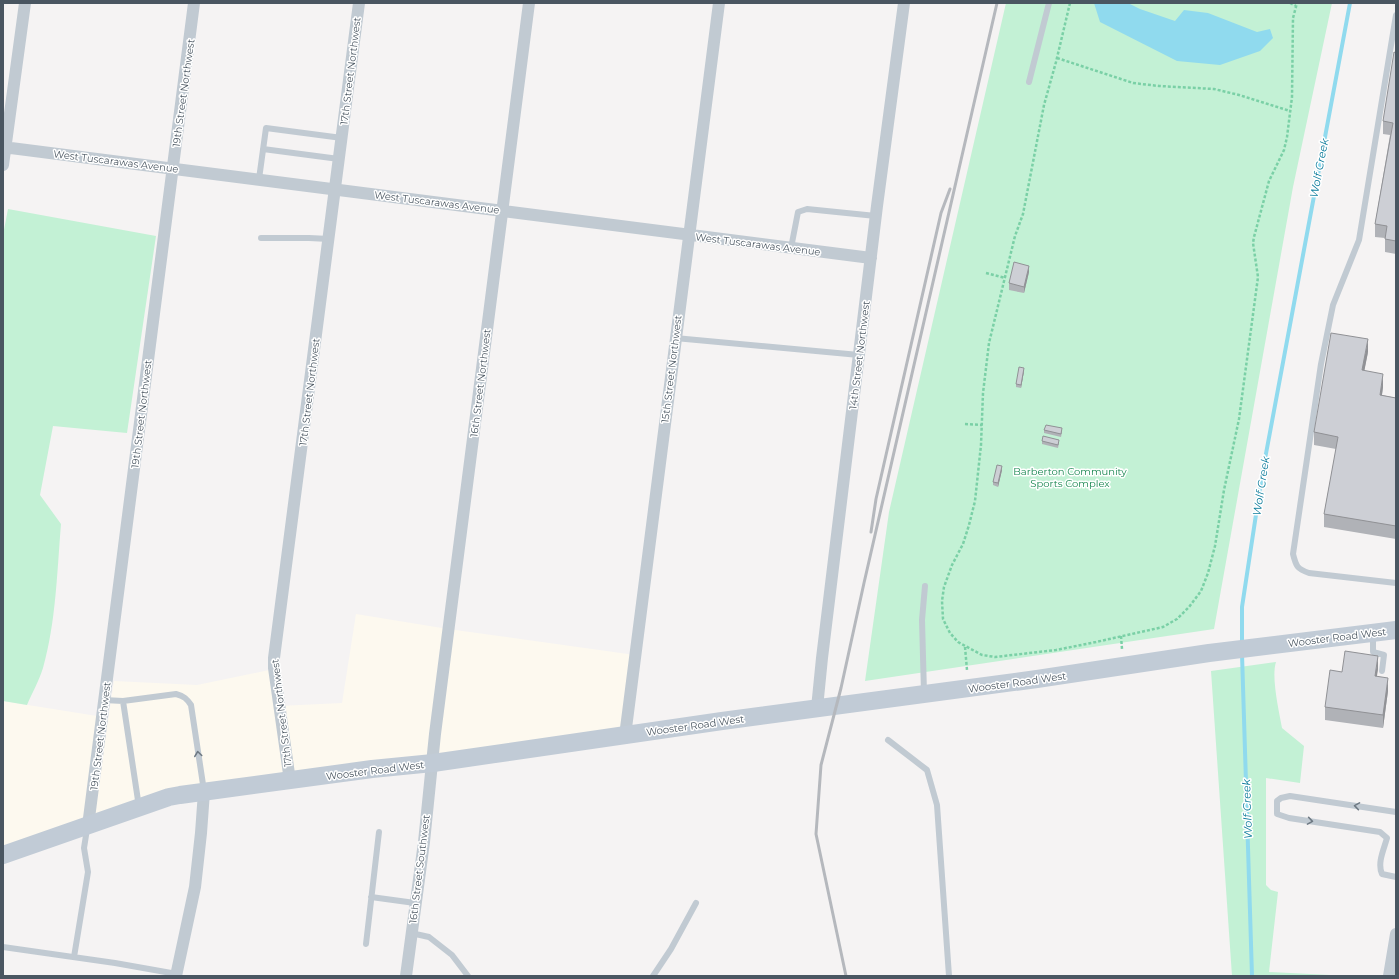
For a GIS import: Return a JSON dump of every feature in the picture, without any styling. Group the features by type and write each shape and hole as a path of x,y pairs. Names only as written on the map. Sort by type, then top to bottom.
{"main road":[{"name":"Wooster Road West","path":"3,855 169,797 372,769 432,763 817,708 1037,679 1274,644 1396,630"}],"street":[{"path":"3,165 4,147 25,3"},
{"name":"19th Street Northwest","path":"88,826 194,3"},
{"name":"17th Street Northwest","path":"290,781 274,668 274,658 359,3"},
{"name":"16th Street Northwest","path":"432,763 501,211 529,3"},
{"name":"15th Street Northwest","path":"625,736 718,3"},
{"name":"14th Street Northwest","path":"817,708 876,216 904,3"},
{"name":"West Tuscarawas Avenue","path":"4,147 871,258"},
{"name":"16th Street Southwest","path":"406,976 432,763"},
{"path":"176,975 195,888 204,792"},
{"path":"1389,976 1396,934"}],"lane":[{"path":"1029,82 1049,3"},
{"path":"1396,15 1359,240 1333,305 1321,364 1293,554 1295,563 1300,570 1309,573 1396,583"},
{"path":"259,180 266,128 342,138"},
{"path":"263,149 339,159"},
{"path":"791,248 798,212 807,209 876,216"},
{"path":"261,238 329,239"},
{"path":"675,338 859,354"},
{"path":"924,694 922,620 925,586"},
{"path":"1372,633 1373,652 1384,654 1382,671"},
{"path":"104,700 124,701 176,694 183,696 188,700 191,705 204,792"},
{"path":"124,701 139,808"},
{"path":"888,740 927,770 937,805 949,976"},
{"path":"1396,812 1290,796 1281,798 1277,801 1276,810 1277,814 1289,818 1380,832 1387,838 1380,864 1380,870 1382,874 1396,876"},
{"path":"74,957 88,872 84,848 88,826"},
{"path":"366,944 379,832"},
{"path":"371,897 415,903"},
{"path":"653,976 671,949 696,903"},
{"path":"411,933 429,938 452,956 468,976"},
{"path":"3,947 74,957 176,975"}],"path":[{"path":"1070,3 1044,105 1023,214 1015,236 986,358 983,393 982,445 975,501 963,544 952,565 944,587 942,601 943,619 950,633 958,642 982,655 995,657 1056,650 1162,626 1177,619 1189,607 1200,591 1208,572 1215,546 1244,387 1258,277 1253,243 1254,237 1270,181 1284,150 1287,137 1290,111 1293,18 1296,4 1290,3"},
{"path":"1057,58 1134,83 1214,89 1290,111"},
{"path":"986,273 1005,278"},
{"path":"965,424 982,425"},
{"path":"1122,636 1122,649"},
{"path":"965,647 967,670"}],"shaded area":[{"path":"356,614 448,629 635,655 625,736 290,781 279,706 342,703"},
{"path":"269,670 284,776 93,818 114,681 197,685"},
{"path":"3,701 97,716 83,823 3,851"}],"green space":[{"name":"Barberton Community Sports Complex","path":"1006,3 1332,3 1293,187 1214,629 865,681 889,512"},
{"path":"8,209 156,236 127,433 53,426 40,495 61,524 55,597 51,633 43,668 27,705 3,701 3,235"},
{"path":"1276,662 1274,676 1277,704 1282,728 1304,746 1300,783 1266,778 1266,885 1271,890 1278,892 1269,972 1351,976 1232,976 1211,671"}],"water":[{"path":"1094,3 1128,3 1140,9 1175,21 1184,10 1208,13 1257,32 1270,29 1273,38 1260,51 1220,65 1177,61 1100,22"}],"building":[{"path":"1394,52 1396,53 1396,241 1385,239 1387,226 1375,224 1393,123 1383,121"},
{"path":"1014,262 1029,266 1024,287 1009,283"},
{"path":"1331,333 1368,339 1362,370 1383,374 1380,395 1396,398 1396,526 1324,514 1338,437 1314,432"},
{"path":"1019,367 1024,368 1021,385 1016,384"},
{"path":"1046,425 1062,428 1061,434 1044,430"},
{"path":"1043,436 1059,440 1058,445 1042,441"},
{"path":"997,465 1002,466 998,483 993,482"},
{"path":"1345,651 1378,656 1375,676 1388,678 1383,715 1325,707 1330,670 1342,672"}],"waterway":[{"name":"Wolf Creek","path":"1242,645 1242,607 1262,475 1350,3"},
{"name":"Wolf Creek","path":"1242,654 1252,976"}],"railway":[{"path":"846,976 816,834 821,765 841,688 997,3"},
{"path":"871,532 876,499 941,213 950,189"}]}
